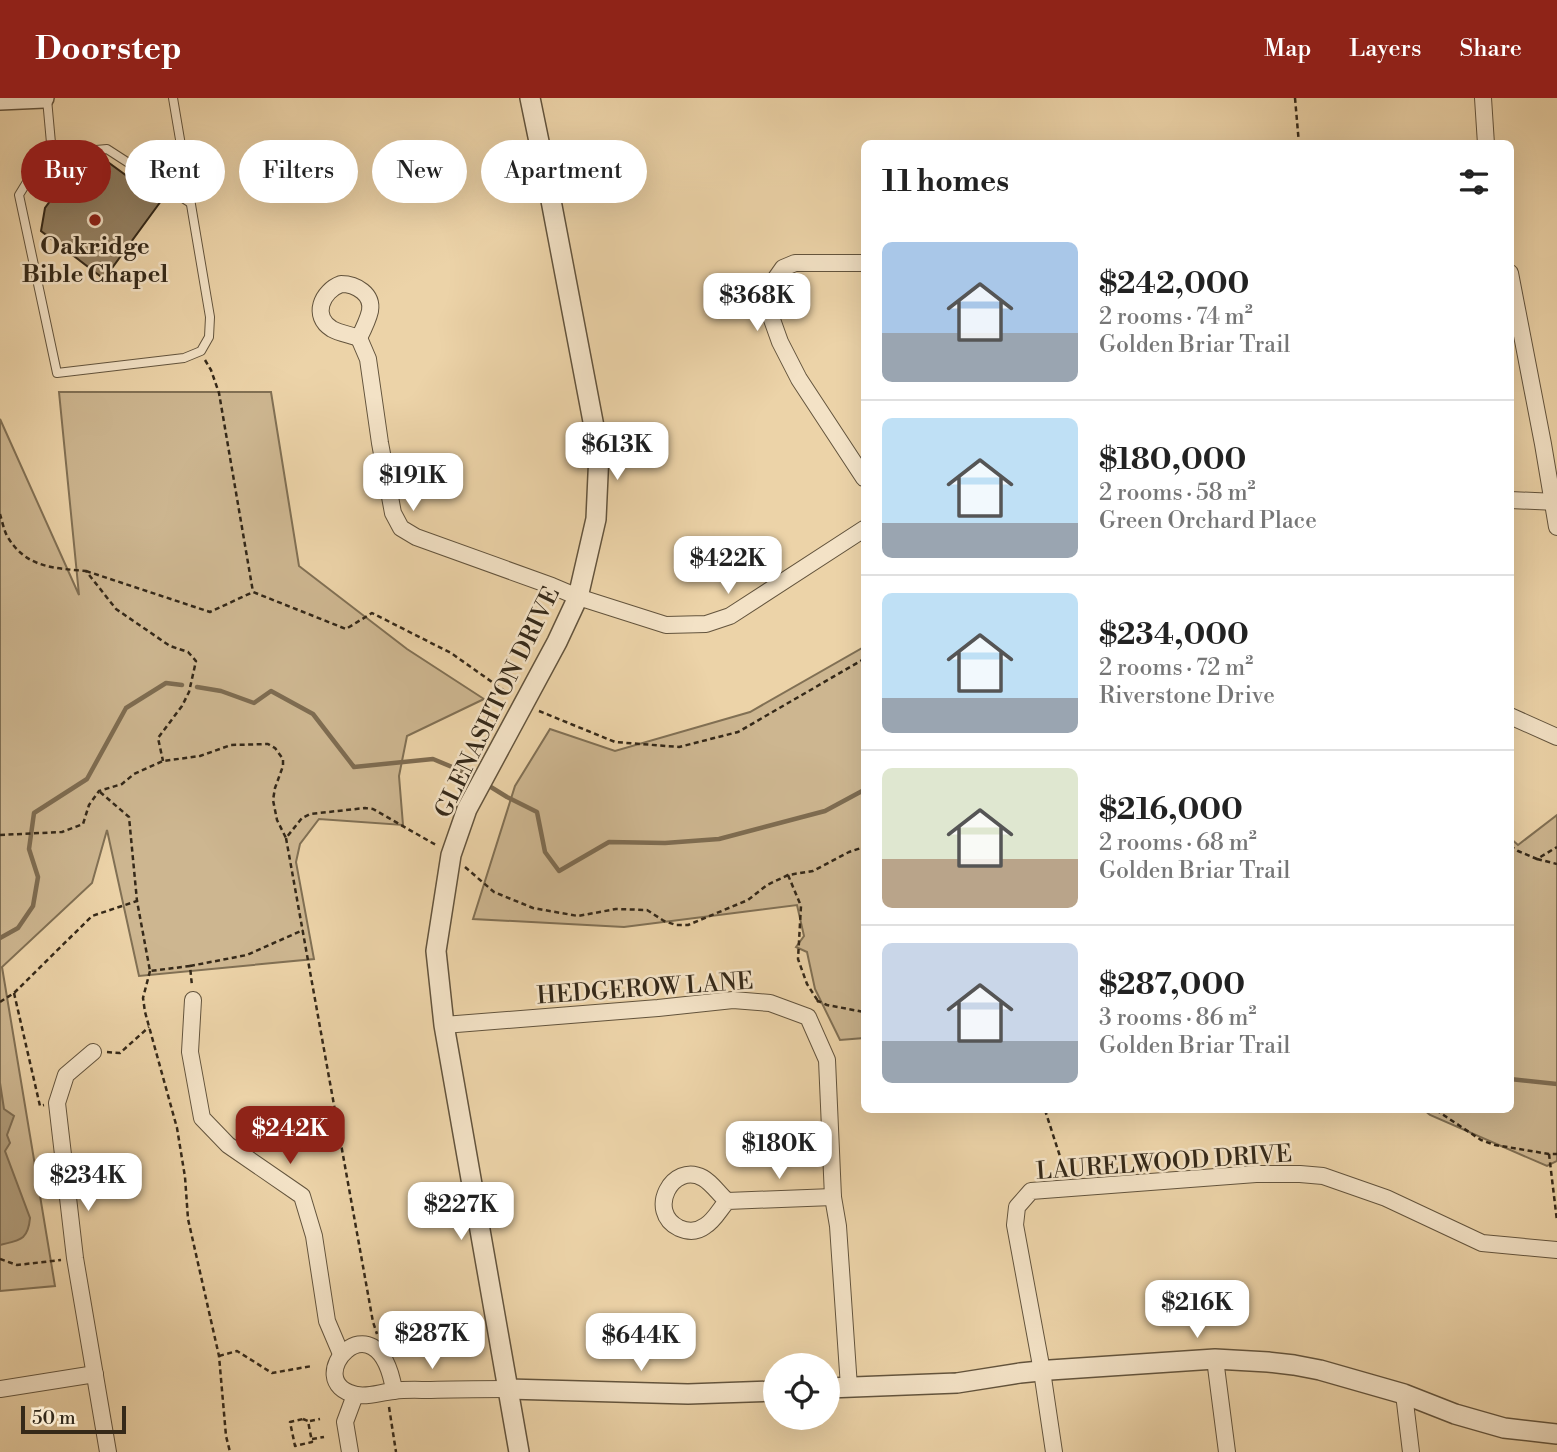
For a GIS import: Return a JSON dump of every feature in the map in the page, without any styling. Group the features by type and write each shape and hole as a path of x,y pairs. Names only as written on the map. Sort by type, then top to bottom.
{"street":[{"path":"0,100 45,98"},
{"name":"GLENASHTON DRIVE","path":"519,1452 444,1025 436,951 451,855 467,809 578,597 596,519 599,453 530,98"},
{"path":"1483,98 1486,140"},
{"path":"861,263 795,263 783,268 769,288 770,314 780,342 799,379 861,473"},
{"path":"1514,293 1555,503 1557,527"},
{"path":"359,338 368,359 380,443 394,513 401,528 416,537 578,597 666,625 706,624 730,616 861,531"},
{"path":"1514,500 1555,503"},
{"path":"1514,718 1557,737"},
{"path":"193,1000 190,1052 202,1118 228,1145 302,1196 314,1236 327,1321 341,1354"},
{"name":"HEDGEROW LANE","path":"444,1025 658,1009 733,1000 770,1003 808,1017 827,1060 832,1197 838,1226 849,1387"},
{"path":"93,1052 66,1075 57,1103 75,1258 108,1452"},
{"name":"LAURELWOOD DRIVE","path":"1054,1452 1015,1225 1017,1206 1031,1191 1256,1174 1300,1174 1323,1177 1386,1198 1482,1243 1557,1250"},
{"path":"727,1201 832,1197"},
{"path":"394,1391 388,1368 374,1347 361,1344 350,1346 335,1363 335,1379 343,1389 355,1395 371,1396 394,1391 507,1389 688,1394 763,1391"},
{"path":"840,1387 957,1383 1042,1371 1215,1359 1294,1364 1404,1394 1455,1414 1504,1428 1557,1434"},
{"path":"1215,1359 1227,1452"},
{"path":"0,1389 95,1374"},
{"path":"1404,1394 1411,1452"},
{"path":"350,1452 345,1422 355,1395"}],"lane":[{"path":"45,98 50,140"},
{"path":"173,98 179,140"},
{"path":"21,192 19,195 57,373 184,358 201,351 209,337 210,317 189,203"}],"path":[{"path":"1295,98 1298,140"},
{"path":"198,352 211,370 219,393 253,592"},
{"path":"0,514 7,535 24,557 43,567 86,571 210,612 253,592 346,629 372,613 451,653 523,704 615,742 679,747 738,732 861,661"},
{"path":"86,571 116,609 170,646 188,652 195,661 189,692 158,738 163,761"},
{"path":"0,835 62,832 83,824 89,804 99,791 122,784 134,774 163,761 200,756 231,746 268,744 275,748 283,759 283,766 275,788 274,811 286,838 373,1322 383,1357"},
{"path":"99,791 128,817 137,901 150,971 143,998 177,1128 188,1219 219,1356 226,1436 230,1452"},
{"path":"286,838 302,818 310,814 365,808 380,811 436,845"},
{"path":"1537,859 1557,847"},
{"path":"463,865 494,892 533,908 578,916 615,909 647,911 664,921 688,925 748,900 767,885 788,875 813,871 861,848"},
{"path":"1514,848 1557,864"},
{"path":"788,875 801,906 798,959 807,984 818,1001 861,1011"},
{"path":"0,1002 14,993 92,915 137,901"},
{"path":"150,971 247,955 304,929"},
{"path":"190,966 193,1000"},
{"path":"14,993 40,1106 57,1103"},
{"path":"813,1007 818,1001"},
{"path":"93,1052 120,1053 149,1027"},
{"path":"1046,1113 1066,1175"},
{"path":"1440,1113 1481,1140 1494,1145 1557,1154"},
{"path":"1549,1154 1557,1221"},
{"path":"0,1259 17,1265 75,1258"},
{"path":"219,1356 237,1352 272,1373 312,1366"},
{"path":"394,1391 389,1409 397,1452"},
{"path":"308,1422 312,1443 295,1446 290,1422 320,1419"},
{"path":"312,1439 324,1437"}],"shaded area":[{"path":"59,392 271,392 299,566 407,649 484,699 407,736 399,776 403,825 319,819 300,844 296,862 314,959 139,976 107,830 92,883 2,967 55,1286 0,1291 0,419 79,595"},
{"path":"861,649 861,1038 840,1040 815,989 807,952 796,947 804,936 797,905 624,927 473,919 515,786 550,729 615,751 750,712"},
{"path":"1557,815 1557,1161 1547,1166 1428,1113 1514,1113 1514,842 1518,845"},
{"path":"0,1083 4,1109 14,1116 7,1135 10,1143 5,1151 30,1218 25,1235 0,1245"}],"building":[{"name":"Oakridge Bible Chapel","path":"111,164 125,175 125,203 160,203 104,279 41,231 45,208 49,203 111,203"}],"waterway":[{"path":"0,938 18,928 33,906 38,877 29,849 34,813 87,779 126,708 166,683 182,685"},
{"path":"197,687 221,691 254,703 271,691 313,714 354,767 433,759 476,777"},
{"path":"486,784 537,812 545,852 559,871 609,842 665,843 719,839 825,811 861,792"},
{"path":"1514,1079 1557,1084"}],"place":[{"name":"Oakridge Bible Chapel","path":"95,220"}]}
